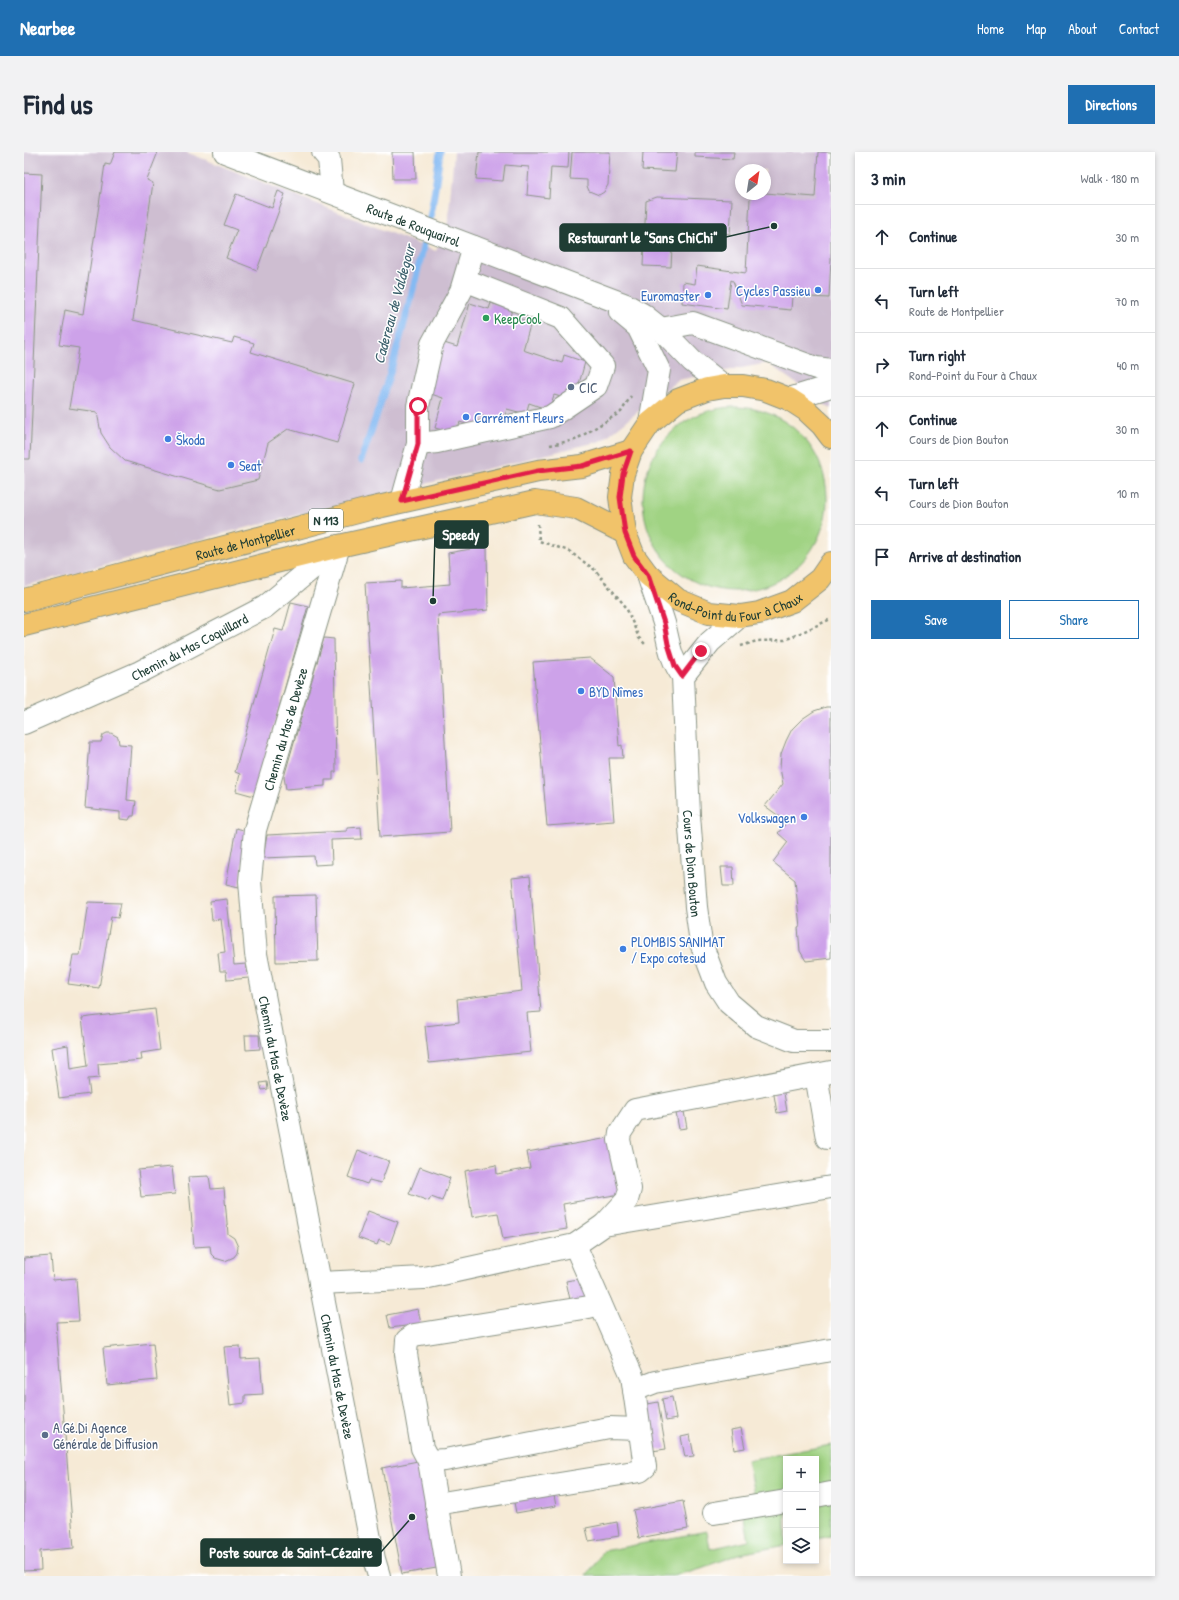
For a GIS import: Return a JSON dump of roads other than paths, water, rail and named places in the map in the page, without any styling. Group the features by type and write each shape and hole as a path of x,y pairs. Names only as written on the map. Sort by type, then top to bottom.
{"main road":[{"name":"Rond-Point du Four à Chaux","path":"827,573 792,601 759,613 740,616 710,613 678,600 648,575 634,556 625,533 620,497 623,474 631,451 650,423 678,400 707,389 724,386 743,386 766,390 789,399 806,410 822,425 831,437"},
{"name":"Route de Montpellier","path":"24,600 361,510 538,471 582,466 631,451"},
{"name":"Route de Montpellier","path":"24,625 339,546 535,502 576,508 625,533"}],"street":[{"name":"Route de Rouquairol","path":"225,152 602,296 642,314 661,329 692,361 724,386"},
{"path":"323,152 329,159 332,192"},
{"path":"402,501 418,444 418,406 432,344 461,291 474,247"},
{"path":"418,444 437,442 550,417 596,386 603,366 562,318 464,280"},
{"name":"Route de Rouquairol","path":"602,296 638,327 659,370 650,423"},
{"path":"661,329 693,323 816,368 831,370"},
{"path":"789,399 831,386"},
{"name":"Chemin du Mas Coquillard","path":"24,723 140,672 266,607 339,546"},
{"name":"Chemin du Mas de Devèze","path":"339,546 255,830 250,881 256,954 374,1559 379,1576"},
{"name":"Cours de Dion Bouton","path":"648,575 664,623 675,666 682,676 689,815 696,907 701,943 716,983 729,1003 756,1026 794,1041 831,1041"},
{"path":"682,676 710,642 740,616"},
{"path":"320,1283 424,1278 575,1245 604,1225 627,1200 630,1189 619,1140 620,1133 636,1110 823,1074 827,1138"},
{"path":"604,1225 831,1187"},
{"path":"436,1504 640,1471 645,1467 632,1376 575,1245"},
{"path":"449,1576 428,1461 422,1448 406,1354 407,1340 414,1335 589,1307 600,1303"},
{"path":"634,1390 655,1382 831,1350"},
{"path":"428,1461 445,1460 609,1428 639,1428"},
{"path":"819,1495 831,1493"},
{"path":"714,1513 783,1502"}],"waterway":[{"name":"Cadereau de Valdegour","path":"361,460 382,399 417,275 431,212 440,152"}],"place":[{"name":"Restaurant le \"Sans ChiChi\"","path":"774,226"},
{"name":"Cycles Passieu","path":"818,290"},
{"name":"Euromaster","path":"708,295"},
{"name":"KeepCool","path":"486,318"},
{"name":"CIC","path":"571,387"},
{"name":"Carrément Fleurs","path":"466,417"},
{"name":"Škoda","path":"168,439"},
{"name":"Seat","path":"231,465"},
{"name":"Speedy","path":"433,601"},
{"name":"BYD Nîmes","path":"581,691"},
{"name":"Volkswagen","path":"804,817"},
{"name":"PLOMBIS SANIMAT / Expo cotesud","path":"623,949"},
{"name":"A.Gé.Di Agence Générale de Diffusion","path":"45,1435"},
{"name":"Poste source de Saint-Cézaire","path":"412,1517"}]}
